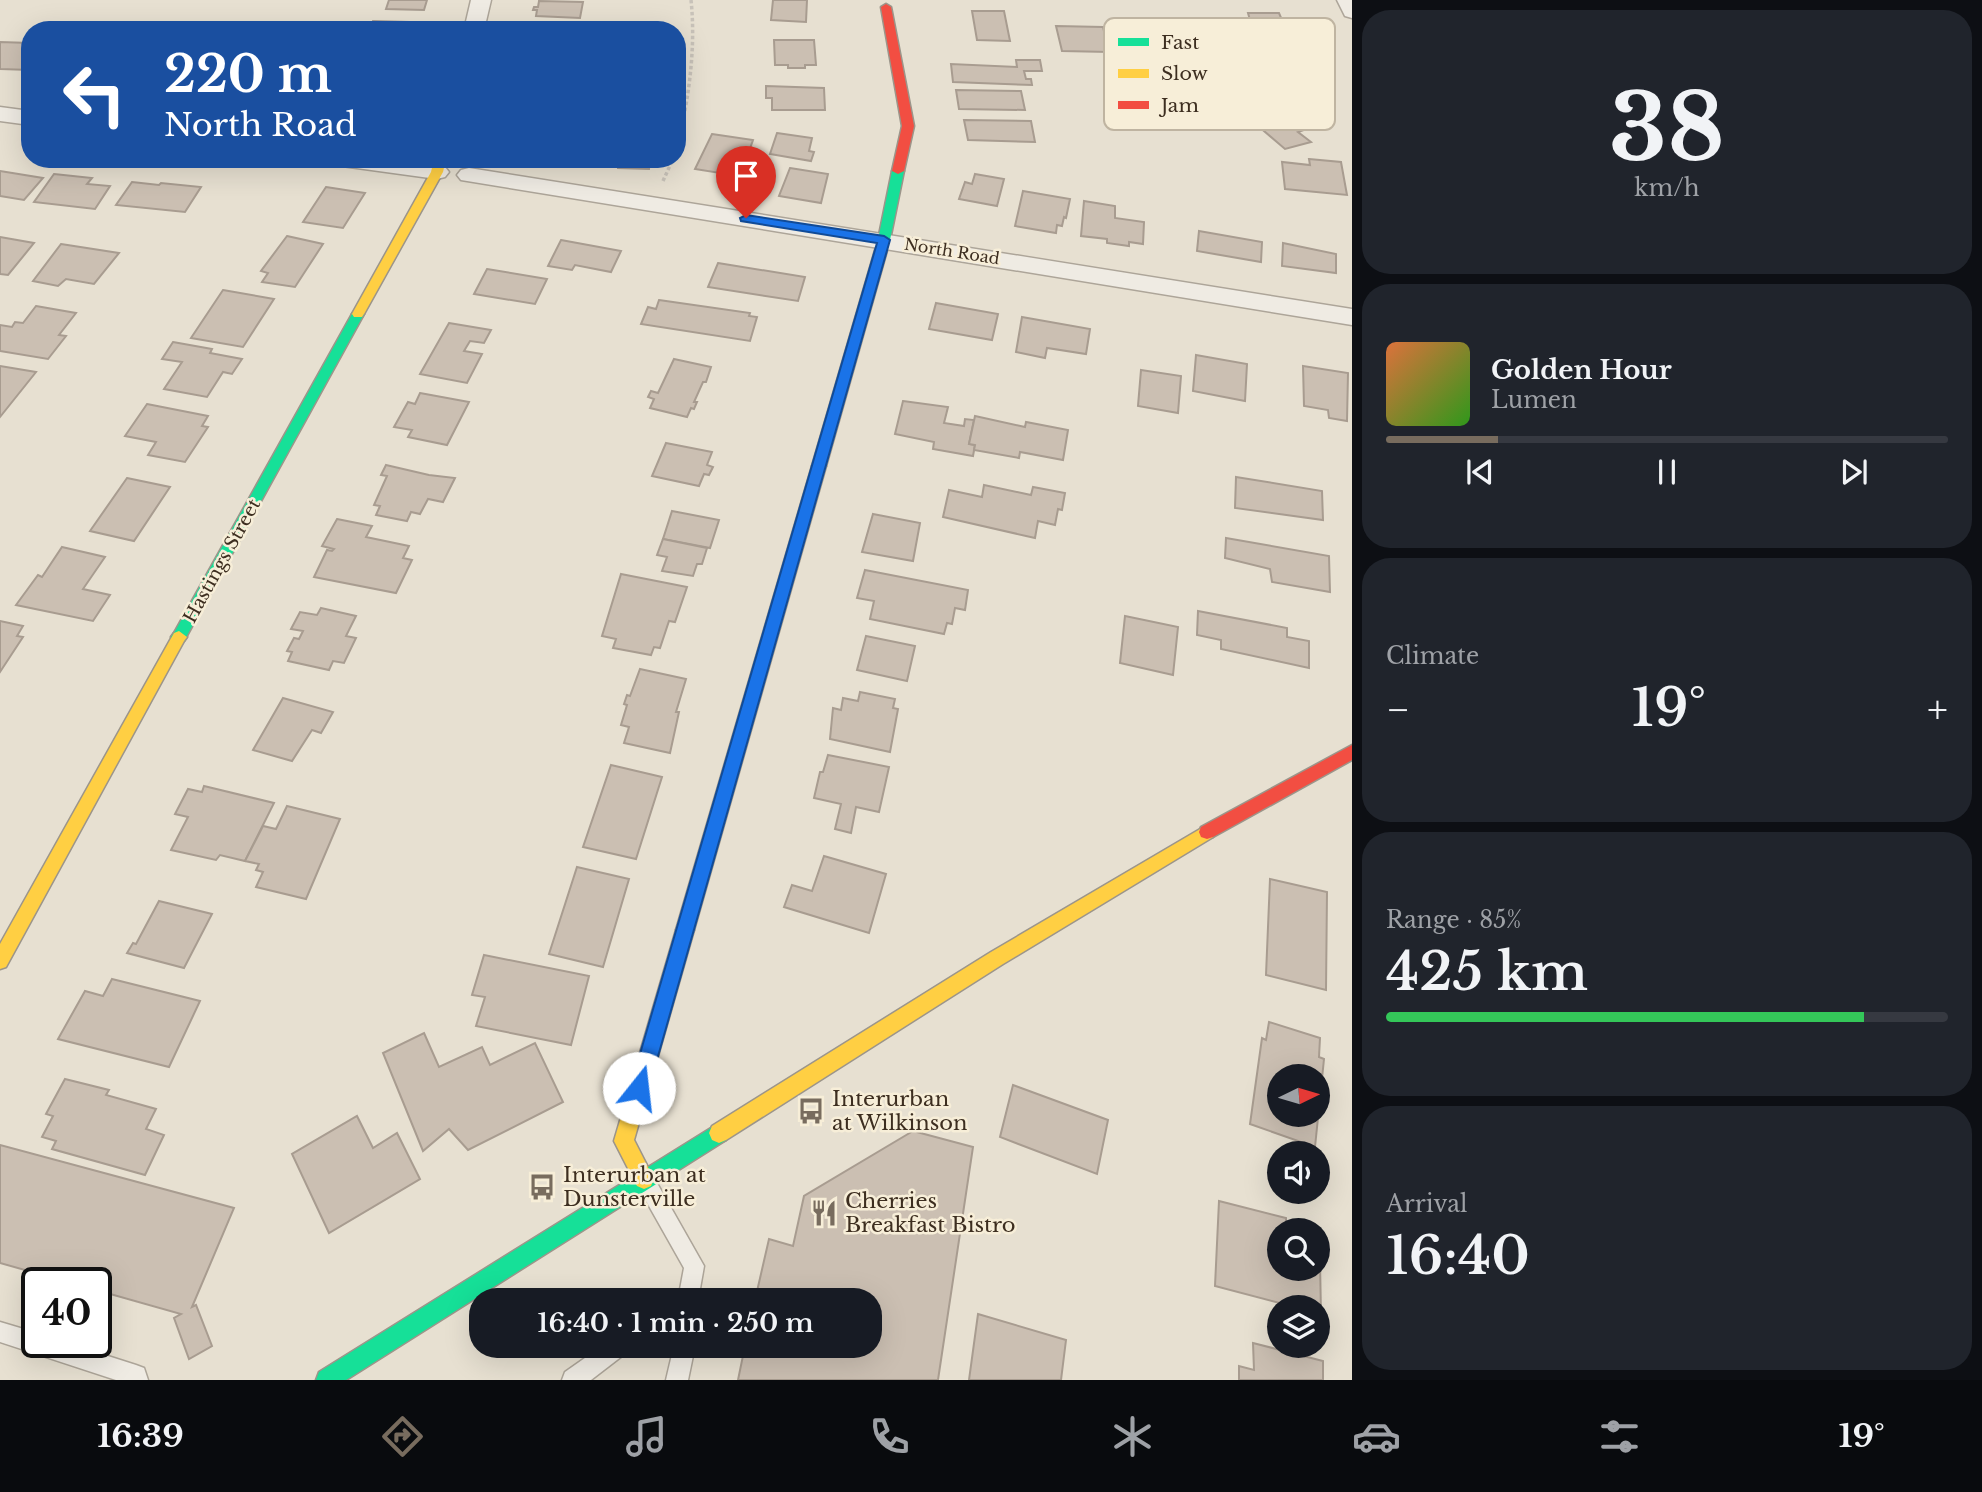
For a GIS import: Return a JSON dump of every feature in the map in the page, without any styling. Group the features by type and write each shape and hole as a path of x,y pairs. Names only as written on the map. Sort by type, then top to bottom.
{"street":[{"path":"476,21 481,0"},
{"path":"1347,0 1352,12"},
{"path":"644,1179 624,1141 884,240 908,126 886,7"},
{"path":"0,114 21,117"},
{"name":"Hastings Street","path":"0,961 437,168"},
{"name":"North Road","path":"469,175 1352,317"},
{"path":"327,1380 1168,853 1352,752"}],"lane":[{"path":"644,1179 694,1266 688,1288"},
{"path":"0,1332 136,1376 137,1380"},
{"path":"573,1380 603,1358"},
{"path":"677,1380 682,1358"}],"path":[{"path":"686,85 694,13 691,0"},
{"path":"663,182 669,168"}],"building":[{"path":"389,0 427,0 424,10 386,9"},
{"path":"773,0 807,0 806,22 771,20"},
{"path":"539,1 583,2 580,18 536,16 537,10 533,10 538,7"},
{"path":"972,11 1004,11 1010,41 977,40"},
{"path":"1248,13 1279,13 1281,18 1249,18"},
{"path":"1056,26 1103,27 1104,52 1062,51"},
{"path":"774,40 814,40 816,65 788,68 788,65 775,65"},
{"path":"0,42 21,43 21,70 0,69"},
{"path":"1016,60 1040,60 1042,71 1024,71 1026,79 1031,79 1032,85 953,82 951,64 1017,67"},
{"path":"766,86 824,88 825,110 772,110 772,98 766,98"},
{"path":"956,90 1021,91 1025,110 959,109"},
{"path":"964,120 1031,121 1035,142 968,140"},
{"path":"1263,130 1304,130 1298,132 1311,142 1285,149"},
{"path":"777,133 812,138 809,151 814,152 811,161 770,154"},
{"path":"712,134 753,140 742,171 728,169 726,174 695,169"},
{"path":"1309,159 1341,162 1347,195 1285,189 1282,162 1310,165"},
{"path":"790,168 828,174 821,203 779,196"},
{"path":"0,171 43,178 24,200 0,196"},
{"path":"54,174 92,178 87,184 110,186 95,209 34,202"},
{"path":"975,174 1004,179 997,206 959,199 965,182 972,184"},
{"path":"132,182 201,187 185,212 116,205"},
{"path":"326,187 365,193 343,228 303,222"},
{"path":"1023,191 1070,199 1066,218 1064,217 1062,226 1057,225 1056,233 1015,226"},
{"path":"1084,201 1115,206 1115,218 1144,222 1143,244 1129,242 1129,246 1107,243 1107,239 1081,236"},
{"path":"1199,231 1262,242 1261,262 1197,251"},
{"path":"287,236 323,244 295,287 262,282 268,273 261,271"},
{"path":"0,237 34,243 8,275 0,274"},
{"path":"561,240 621,251 611,272 575,265 572,270 548,266"},
{"path":"1283,243 1336,254 1336,273 1282,266"},
{"path":"61,244 119,253 94,284 66,279 58,286 33,281"},
{"path":"718,263 805,277 798,301 708,287"},
{"path":"487,269 547,279 535,304 474,294"},
{"path":"223,290 274,299 243,347 191,338"},
{"path":"659,300 750,313 749,316 757,317 750,341 641,324 648,307 656,309"},
{"path":"936,303 998,314 992,340 929,329"},
{"path":"36,306 76,313 59,335 66,336 48,359 0,351 0,325 12,327 15,322 23,323"},
{"path":"1022,317 1090,329 1086,354 1047,348 1045,358 1016,352"},
{"path":"449,323 491,330 484,343 470,341 464,351 482,354 467,383 420,374"},
{"path":"173,342 212,349 210,353 242,359 232,374 223,372 207,397 164,389 182,362 162,359"},
{"path":"1196,355 1247,364 1245,401 1193,391"},
{"path":"674,359 711,367 694,402 697,402 694,409 691,408 687,417 650,408 654,399 648,397 651,391 658,393"},
{"path":"0,366 36,372 0,417"},
{"path":"1303,366 1348,373 1347,421 1329,418 1328,410 1304,406"},
{"path":"1141,370 1181,376 1178,413 1138,406"},
{"path":"420,393 469,402 447,445 408,437 412,430 394,427 408,402 415,404"},
{"path":"903,401 948,407 944,423 964,426 965,419 974,420 969,444 975,445 973,456 933,449 934,442 895,434"},
{"path":"147,404 208,416 202,426 208,427 185,462 148,455 156,442 125,436"},
{"path":"975,416 1025,427 1026,422 1068,430 1063,460 1020,452 1019,458 974,450 975,445 969,444"},
{"path":"666,443 712,452 707,465 713,467 709,475 704,474 699,486 652,476"},
{"path":"386,465 455,478 443,502 428,499 420,514 411,512 407,521 376,515 380,506 374,505 387,476 381,475"},
{"path":"1236,477 1322,491 1323,520 1235,508"},
{"path":"127,478 170,487 134,541 90,531"},
{"path":"984,485 1031,495 1033,487 1065,493 1062,510 1058,509 1055,525 1038,521 1035,538 943,517 949,490 982,497"},
{"path":"672,511 719,520 710,548 663,539"},
{"path":"873,514 920,523 913,561 862,552"},
{"path":"337,519 372,526 366,537 409,546 403,558 412,560 396,593 314,577 327,550 334,549 322,546"},
{"path":"1226,538 1329,556 1330,592 1272,582 1270,569 1225,558"},
{"path":"663,539 707,548 702,564 697,564 693,576 662,571 667,557 657,555"},
{"path":"62,547 105,557 83,589 110,595 93,621 16,605 38,575 42,577"},
{"path":"865,570 968,590 965,610 955,608 952,624 947,623 944,634 870,619 874,601 857,598"},
{"path":"621,574 687,587 675,622 669,621 660,648 654,647 651,655 613,648 616,639 602,636"},
{"path":"321,608 356,616 346,636 356,638 344,663 333,661 329,670 288,661 292,652 287,651 294,638 299,639 303,631 291,629 300,612 317,615"},
{"path":"1198,611 1287,628 1287,637 1309,641 1309,668 1221,649 1221,640 1197,635"},
{"path":"1125,616 1178,627 1173,675 1120,663"},
{"path":"0,621 23,626 17,636 23,637 0,672"},
{"path":"866,636 915,646 907,681 857,670"},
{"path":"640,669 686,679 676,712 679,712 670,753 624,743 629,727 621,725 627,705 624,704 627,695 630,696"},
{"path":"860,692 895,699 893,708 898,709 890,752 830,739 833,708 841,710 843,698 858,701"},
{"path":"283,698 333,712 321,733 312,730 292,761 253,750"},
{"path":"828,755 889,767 879,812 856,807 851,833 835,829 841,804 814,798 820,772 823,772"},
{"path":"611,765 662,777 636,859 583,847"},
{"path":"204,786 274,803 245,861 220,855 216,860 171,850 188,817 175,814 188,789 202,792"},
{"path":"287,806 340,819 306,899 256,887 263,872 256,870 259,864 245,861 263,826 276,829"},
{"path":"824,856 886,874 869,933 784,907 792,885 812,891"},
{"path":"577,867 629,879 603,967 549,954"},
{"path":"1270,879 1327,892 1326,990 1266,975"},
{"path":"159,901 212,914 184,968 127,953 133,943 136,944"},
{"path":"484,955 589,976 571,1045 476,1026 485,997 472,995"},
{"path":"112,979 200,1001 169,1067 58,1039 85,991 103,996"},
{"path":"1269,1022 1320,1038 1319,1057 1324,1059 1323,1064 1267,1064 1267,1127 1317,1127 1316,1141 1298,1141 1250,1124 1262,1038 1266,1040"},
{"path":"424,1033 439,1067 482,1047 490,1065 535,1043 563,1102 468,1150 449,1129 423,1151 383,1053"},
{"path":"65,1079 109,1090 106,1095 156,1109 146,1129 164,1135 145,1175 52,1149 56,1141 42,1137 53,1116 46,1114"},
{"path":"1013,1085 1108,1120 1097,1174 1000,1137"},
{"path":"357,1116 373,1148 397,1133 420,1179 329,1233 292,1154"},
{"path":"913,1131 973,1147 938,1380 738,1380 743,1358 882,1358 882,1288 758,1288 769,1239 793,1246 804,1196"},
{"path":"0,1145 234,1208 192,1307 196,1305 212,1346 189,1359 174,1318 181,1314 112,1295 112,1267 21,1269 0,1263"},
{"path":"1219,1201 1286,1218 1267,1218 1267,1281 1320,1281 1321,1295 1267,1295 1267,1300 1215,1286"},
{"path":"978,1314 1066,1340 1061,1380 969,1380"},
{"path":"1253,1343 1267,1347 1267,1358 1311,1358 1323,1361 1323,1380 1239,1380 1239,1366 1254,1370"}],"traffic: fast":[{"path":"819,466 884,240 898,171"},
{"path":"179,637 358,314"},
{"path":"327,1380 719,1133"}],"traffic: slow":[{"path":"358,314 438,168"},
{"path":"0,961 179,637"},
{"path":"719,1133 997,958 1207,832"},
{"path":"644,1179 624,1141 685,930"}],"traffic: jam":[{"path":"886,7 908,126 898,171"},
{"path":"685,930 819,466"},
{"path":"1207,832 1352,752"}],"place":[{"name":"Interurban at Wilkinson","path":"811,1111"},
{"name":"Interurban at Dunsterville","path":"542,1187"},
{"name":"Cherries Breakfast Bistro","path":"824,1213"}],"route":[{"path":"639,1088 884,240 746,218"}]}
